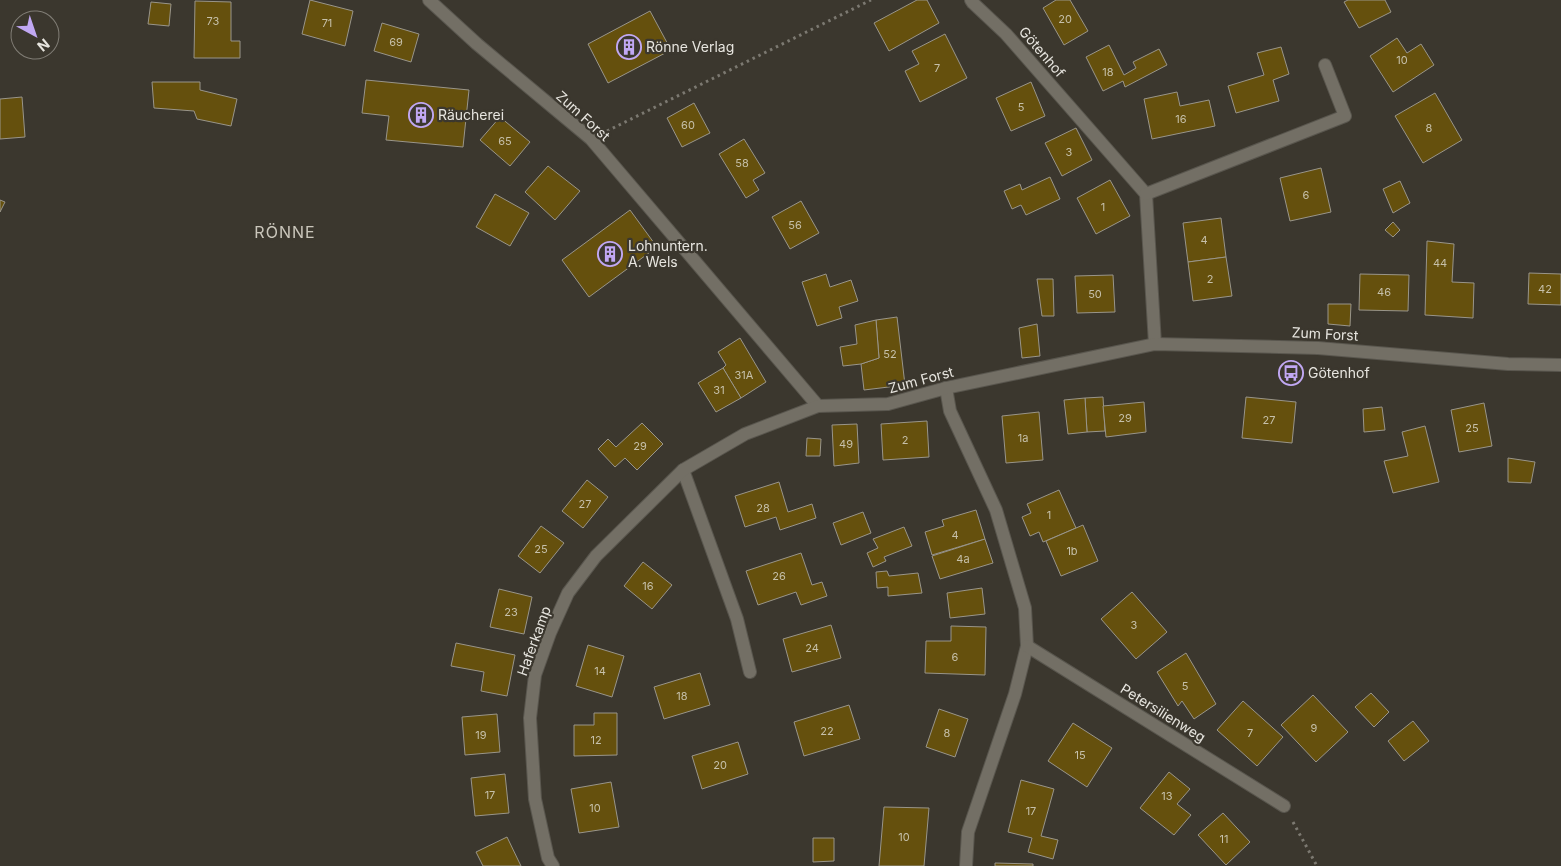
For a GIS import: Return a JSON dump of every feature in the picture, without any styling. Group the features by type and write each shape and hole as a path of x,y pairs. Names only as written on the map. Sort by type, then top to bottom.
{"street":[{"name":"Zum Forst","path":"429,0 477,44 590,139 818,406 888,404 946,388 1155,344 1318,348 1508,364 1561,365"},
{"name":"Götenhof","path":"971,0 1006,34 1146,194"},
{"path":"1155,344 1146,194 1345,116 1325,65"},
{"path":"946,388 950,411 996,510 1025,608 1027,646 1016,694 968,832 966,866"},
{"name":"Haferkamp","path":"553,866 548,858 535,799 530,718 535,675 550,633 568,594 596,556 683,470 745,434 818,406"},
{"path":"683,470 737,620 750,672"},
{"name":"Petersilienweg","path":"1027,646 1284,806"}],"path":[{"path":"590,139 871,0"},
{"path":"1284,806 1317,866"}],"building":[{"path":"310,0 353,11 345,46 302,34"},
{"path":"917,0 927,0 939,23 889,51 874,23"},
{"path":"1056,0 1070,0 1088,31 1064,45 1043,8"},
{"path":"1348,0 1385,0 1391,12 1359,28 1344,2"},
{"path":"195,1 231,2 231,41 240,41 240,58 194,58"},
{"path":"151,2 171,4 169,26 148,24"},
{"name":"Rönne Verlag","path":"650,11 671,50 608,83 588,44"},
{"path":"382,23 419,34 411,62 374,51"},
{"path":"945,34 967,78 920,102 905,71 919,64 912,51"},
{"path":"1397,38 1407,53 1421,44 1434,65 1393,92 1370,56"},
{"path":"1109,45 1124,75 1136,68 1133,62 1159,49 1167,65 1125,87 1123,81 1103,91 1086,57"},
{"path":"1281,47 1289,74 1273,80 1279,101 1236,113 1228,86 1264,75 1257,53"},
{"name":"Räucherei","path":"366,80 469,90 463,147 386,140 389,116 362,113"},
{"path":"152,82 200,82 200,90 237,99 231,126 197,119 194,111 154,108"},
{"path":"1031,82 1045,116 1011,131 996,98"},
{"path":"1177,92 1180,106 1209,100 1215,126 1152,139 1144,99"},
{"path":"1435,93 1462,140 1423,163 1395,116"},
{"path":"22,97 25,137 0,139 0,99"},
{"path":"694,103 710,133 682,147 667,118"},
{"path":"500,117 530,142 510,166 480,140"},
{"path":"1076,128 1092,160 1062,176 1045,143"},
{"path":"744,139 765,173 753,180 759,190 746,198 719,154"},
{"path":"548,166 580,191 555,220 525,192"},
{"path":"1321,168 1331,212 1290,221 1280,178"},
{"path":"1050,177 1060,199 1026,215 1021,205 1012,209 1004,191 1020,184 1022,190"},
{"path":"1110,180 1130,216 1096,234 1077,198"},
{"path":"1400,181 1410,203 1393,213 1383,189"},
{"path":"495,194 529,213 510,246 476,227"},
{"path":"0,200 5,202 0,212"},
{"path":"801,201 819,233 790,249 772,217"},
{"name":"Lohnuntern. A. Wels","path":"630,210 657,247 589,297 562,260"},
{"path":"1221,218 1226,257 1188,262 1183,223"},
{"path":"1393,222 1400,230 1393,237 1385,230"},
{"path":"1427,241 1454,244 1452,282 1474,283 1473,318 1425,315"},
{"path":"1226,257 1232,296 1193,301 1188,262"},
{"path":"1529,273 1561,274 1561,305 1528,304"},
{"path":"826,274 830,287 851,280 858,301 839,307 842,318 817,326 802,282"},
{"path":"1360,274 1409,275 1408,311 1359,310"},
{"path":"1113,275 1115,312 1077,313 1075,276"},
{"path":"1037,279 1053,279 1054,316 1042,316"},
{"path":"1328,304 1351,304 1350,326 1328,324"},
{"path":"897,317 905,385 864,390 861,364 879,358 876,320"},
{"path":"876,320 879,358 861,364 843,366 840,347 857,344 855,325"},
{"path":"1037,324 1040,356 1022,358 1019,328"},
{"path":"740,338 766,382 741,398 723,368 726,365 718,352"},
{"path":"723,368 741,398 716,412 698,383"},
{"path":"1103,397 1105,431 1087,432 1085,398"},
{"path":"1246,397 1296,402 1292,443 1242,438"},
{"path":"1085,398 1087,432 1068,434 1064,400"},
{"path":"1144,402 1146,432 1106,437 1103,406"},
{"path":"1484,403 1492,446 1459,452 1451,410"},
{"path":"1382,407 1385,430 1364,432 1363,409"},
{"path":"1039,412 1043,460 1006,463 1002,416"},
{"path":"927,421 929,457 883,460 881,424"},
{"path":"642,423 663,444 637,470 625,458 615,467 598,449 608,439 616,447"},
{"path":"857,424 859,463 834,466 832,425"},
{"path":"1425,426 1439,482 1393,493 1384,461 1408,456 1402,432"},
{"path":"807,438 821,439 820,456 806,456"},
{"path":"1508,458 1535,462 1531,483 1508,482"},
{"path":"587,480 608,497 583,528 562,511"},
{"path":"779,482 788,512 812,504 816,518 780,530 776,517 745,527 735,496"},
{"path":"1059,490 1076,528 1043,542 1039,532 1030,536 1022,517 1031,513 1027,504"},
{"path":"976,510 985,539 932,555 925,532 944,526 942,520"},
{"path":"863,512 871,533 841,545 833,523"},
{"path":"1083,525 1098,561 1061,576 1046,541"},
{"path":"541,526 564,543 540,573 518,556"},
{"path":"904,527 912,546 884,557 886,561 873,567 867,553 878,548 873,539"},
{"path":"985,539 993,563 940,579 932,556"},
{"path":"801,553 812,585 822,582 827,596 801,605 796,592 758,605 746,571"},
{"path":"643,562 672,585 652,609 624,586"},
{"path":"887,571 889,576 918,573 922,593 888,596 888,587 877,588 876,572"},
{"path":"982,588 985,614 950,618 947,593"},
{"path":"499,589 532,597 524,634 490,627"},
{"path":"1132,592 1167,632 1136,659 1101,619"},
{"path":"831,625 841,658 792,672 783,639"},
{"path":"951,626 986,627 985,675 925,673 926,641 951,641"},
{"path":"456,643 515,655 507,696 481,691 484,672 451,666"},
{"path":"588,645 624,656 612,697 576,686"},
{"path":"1186,653 1216,704 1194,719 1182,701 1178,706 1157,672"},
{"path":"700,673 710,705 664,719 654,687"},
{"path":"1371,693 1389,712 1374,727 1355,707"},
{"path":"1313,695 1348,732 1316,762 1281,725"},
{"path":"1243,701 1283,737 1257,766 1217,730"},
{"path":"849,705 860,739 804,756 794,722"},
{"path":"939,709 968,719 955,757 926,747"},
{"path":"594,713 617,713 617,755 574,756 574,725 594,725"},
{"path":"497,714 500,752 465,755 462,717"},
{"path":"1413,721 1429,741 1404,761 1388,741"},
{"path":"1073,723 1112,748 1087,787 1048,761"},
{"path":"738,742 748,774 702,789 692,756"},
{"path":"1169,772 1190,789 1177,804 1191,815 1174,835 1140,808"},
{"path":"505,774 509,813 475,816 471,778"},
{"path":"1021,780 1054,789 1041,836 1058,840 1053,859 1028,852 1032,838 1008,832"},
{"path":"611,782 619,827 579,833 571,789"},
{"path":"884,807 929,808 924,866 879,866"},
{"path":"1223,813 1250,842 1226,865 1198,835"},
{"path":"507,837 521,866 483,866 476,852"},
{"path":"813,838 834,838 834,861 813,862"},
{"path":"995,863 1033,864 1033,866 995,866"}],"place":[{"name":"Rönne Verlag","path":"629,47"},
{"name":"Räucherei","path":"421,115"},
{"name":"Lohnuntern. A. Wels","path":"610,254"},
{"name":"Götenhof","path":"1291,373"}],"district":[{"name":"RÖNNE","path":"285,232"}]}
